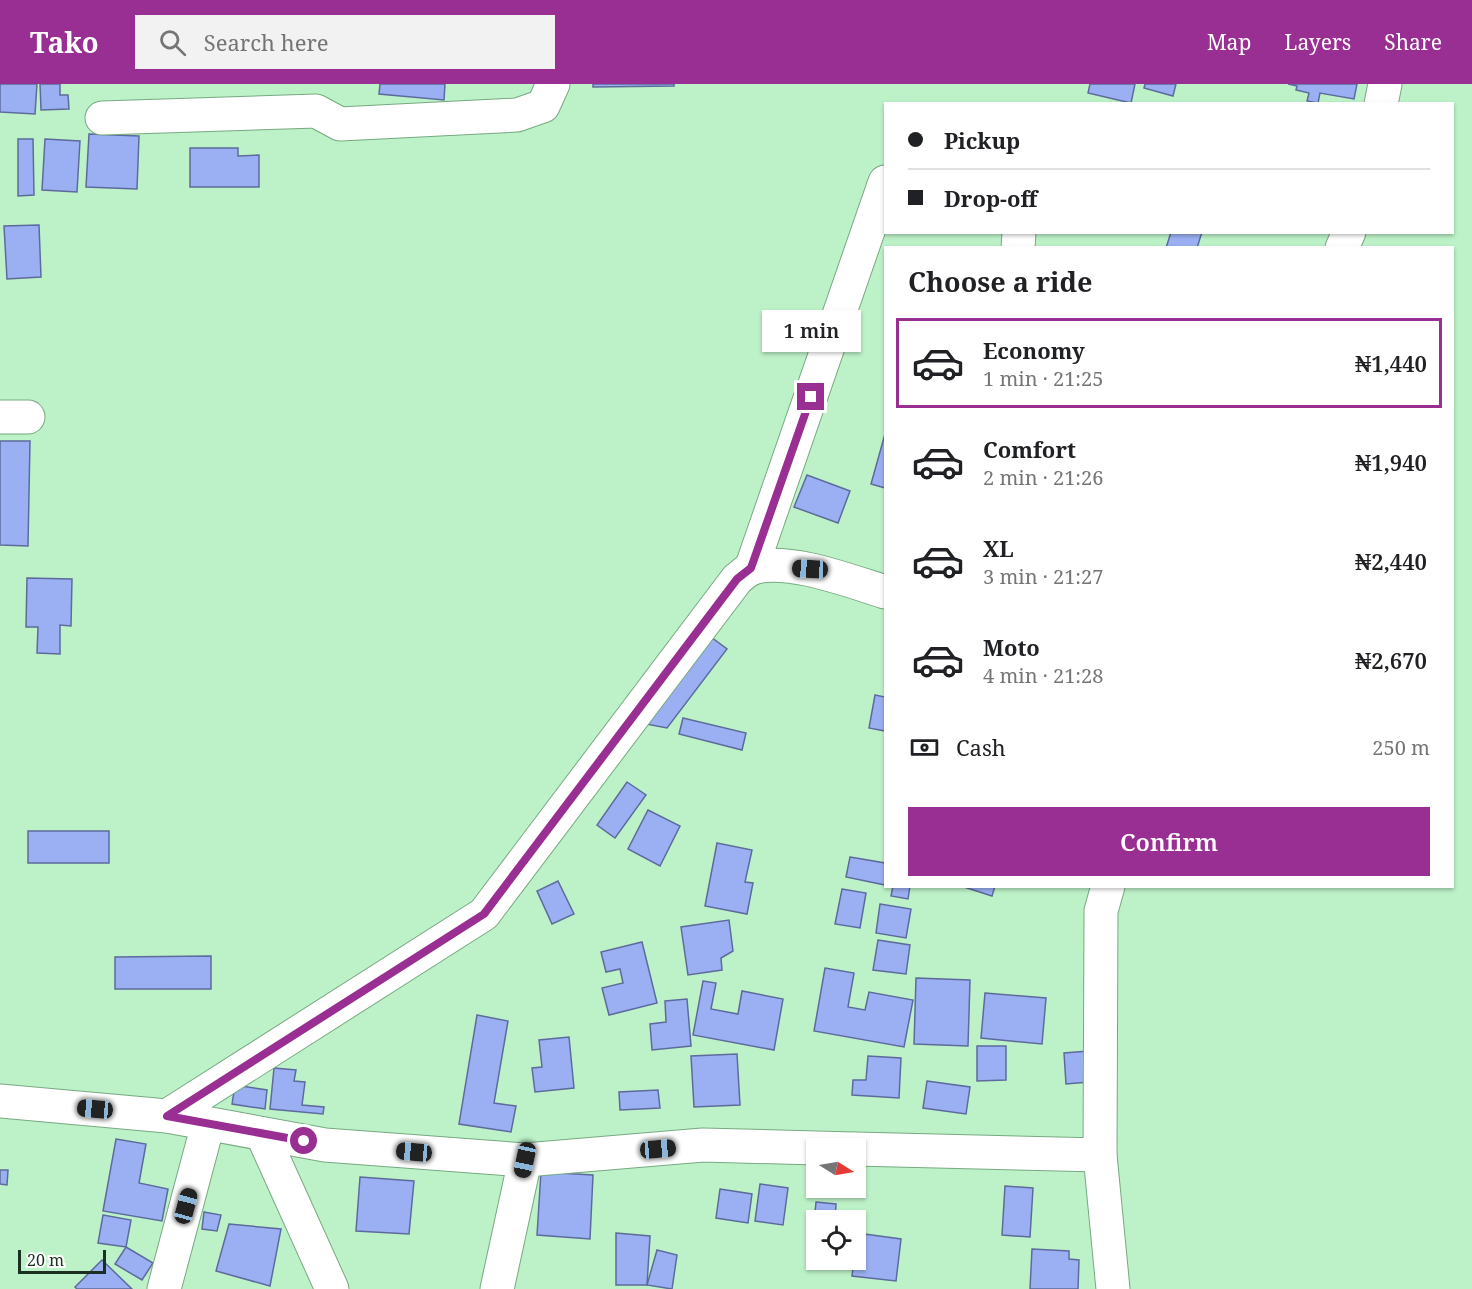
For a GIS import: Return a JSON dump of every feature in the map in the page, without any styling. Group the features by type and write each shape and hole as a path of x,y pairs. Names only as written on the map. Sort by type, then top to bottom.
{"street":[{"path":"102,118 314,97 340,124 517,115 543,106 553,84"},
{"path":"1381,102 1385,84"},
{"path":"751,568 884,185"},
{"path":"167,1116 484,914 737,579 751,568 770,566 810,569 884,592"},
{"path":"1107,888 1101,911 1100,1155 1113,1289"},
{"path":"0,1101 167,1116 325,1145 525,1160 703,1145 806,1148"},
{"path":"164,1289 208,1124"},
{"path":"262,1134 332,1289"},
{"path":"866,1149 1100,1155"},
{"path":"497,1289 525,1160"}],"building":[{"path":"0,84 37,84 35,114 0,112"},
{"path":"40,84 60,84 60,95 68,95 69,109 41,110"},
{"path":"380,84 445,84 444,100 379,94"},
{"path":"593,84 674,84 674,86 593,87"},
{"path":"1090,84 1135,84 1131,102 1088,93"},
{"path":"1145,84 1176,84 1173,96 1144,88"},
{"path":"1288,84 1357,84 1354,99 1320,93 1318,102 1307,101 1309,93 1296,90 1297,86"},
{"path":"89,134 139,136 137,189 86,187"},
{"path":"18,139 33,139 34,195 18,196"},
{"path":"45,139 80,141 77,192 42,190"},
{"path":"190,148 238,148 238,156 259,155 259,187 190,187"},
{"path":"39,225 41,277 7,279 4,226"},
{"path":"1170,234 1201,234 1198,246 1167,246"},
{"path":"884,438 884,488 871,484"},
{"path":"0,441 30,441 28,546 0,545"},
{"path":"807,475 850,491 838,523 794,507"},
{"path":"27,578 72,579 71,626 60,625 60,654 37,653 38,627 26,627"},
{"path":"711,637 727,649 667,728 646,724"},
{"path":"875,695 884,697 884,731 869,728"},
{"path":"683,718 746,733 742,750 679,734"},
{"path":"627,782 646,795 615,838 597,825"},
{"path":"648,810 680,826 660,866 628,849"},
{"path":"28,831 109,831 109,863 28,863"},
{"path":"717,843 752,850 745,882 753,883 747,914 705,906"},
{"path":"850,857 884,863 884,885 846,877"},
{"path":"558,881 574,914 552,924 537,891"},
{"path":"893,888 910,888 908,899 891,896"},
{"path":"967,888 994,888 992,896"},
{"path":"842,889 866,893 860,928 835,924"},
{"path":"880,904 911,909 906,938 876,933"},
{"path":"729,920 733,951 721,958 722,970 688,975 681,927"},
{"path":"878,940 910,945 906,974 873,970"},
{"path":"642,942 657,1003 609,1015 602,988 623,983 620,969 606,972 601,952"},
{"path":"211,956 211,989 115,989 115,957"},
{"path":"825,968 854,973 848,1007 865,1010 869,992 913,1000 904,1047 814,1031"},
{"path":"916,978 970,980 968,1046 914,1044"},
{"path":"703,981 716,983 711,1009 738,1014 742,991 783,999 774,1050 693,1035"},
{"path":"985,993 1046,998 1042,1044 981,1038"},
{"path":"687,999 691,1046 652,1050 650,1024 666,1022 665,1001"},
{"path":"477,1015 508,1021 494,1103 516,1106 511,1132 459,1124"},
{"path":"569,1037 574,1088 535,1092 532,1068 542,1067 539,1040"},
{"path":"977,1046 1006,1046 1006,1080 977,1081"},
{"path":"1088,1051 1089,1082 1066,1084 1064,1053"},
{"path":"737,1054 740,1105 694,1107 691,1056"},
{"path":"868,1056 901,1058 899,1098 852,1095 853,1080 866,1080"},
{"path":"274,1068 296,1070 294,1081 305,1082 302,1105 324,1107 323,1114 270,1109"},
{"path":"927,1081 970,1087 966,1114 923,1108"},
{"path":"235,1085 267,1090 265,1109 232,1104"},
{"path":"658,1090 660,1108 620,1110 619,1092"},
{"path":"116,1139 146,1144 139,1183 168,1189 162,1221 103,1211"},
{"path":"0,1170 8,1170 7,1185 0,1184"},
{"path":"541,1172 593,1175 590,1239 537,1235"},
{"path":"360,1177 414,1181 409,1234 356,1231"},
{"path":"760,1184 788,1188 783,1225 755,1221"},
{"path":"1005,1186 1033,1188 1030,1237 1002,1235"},
{"path":"720,1189 752,1194 748,1223 716,1218"},
{"path":"816,1202 836,1204 836,1210 815,1210"},
{"path":"204,1212 221,1215 217,1231 202,1229"},
{"path":"103,1215 131,1220 126,1247 98,1243"},
{"path":"229,1224 281,1229 270,1286 216,1271"},
{"path":"616,1233 650,1236 647,1285 616,1285"},
{"path":"866,1234 901,1239 896,1281 852,1276 853,1270 866,1270"},
{"path":"126,1247 153,1263 142,1280 115,1264"},
{"path":"1032,1249 1069,1251 1069,1259 1079,1260 1078,1289 1030,1289"},
{"path":"657,1250 677,1255 672,1289 647,1285"},
{"path":"102,1260 132,1289 77,1289 75,1287"}],"route":[{"path":"304,1141 167,1116 484,914 737,579 751,568 811,397"}]}
